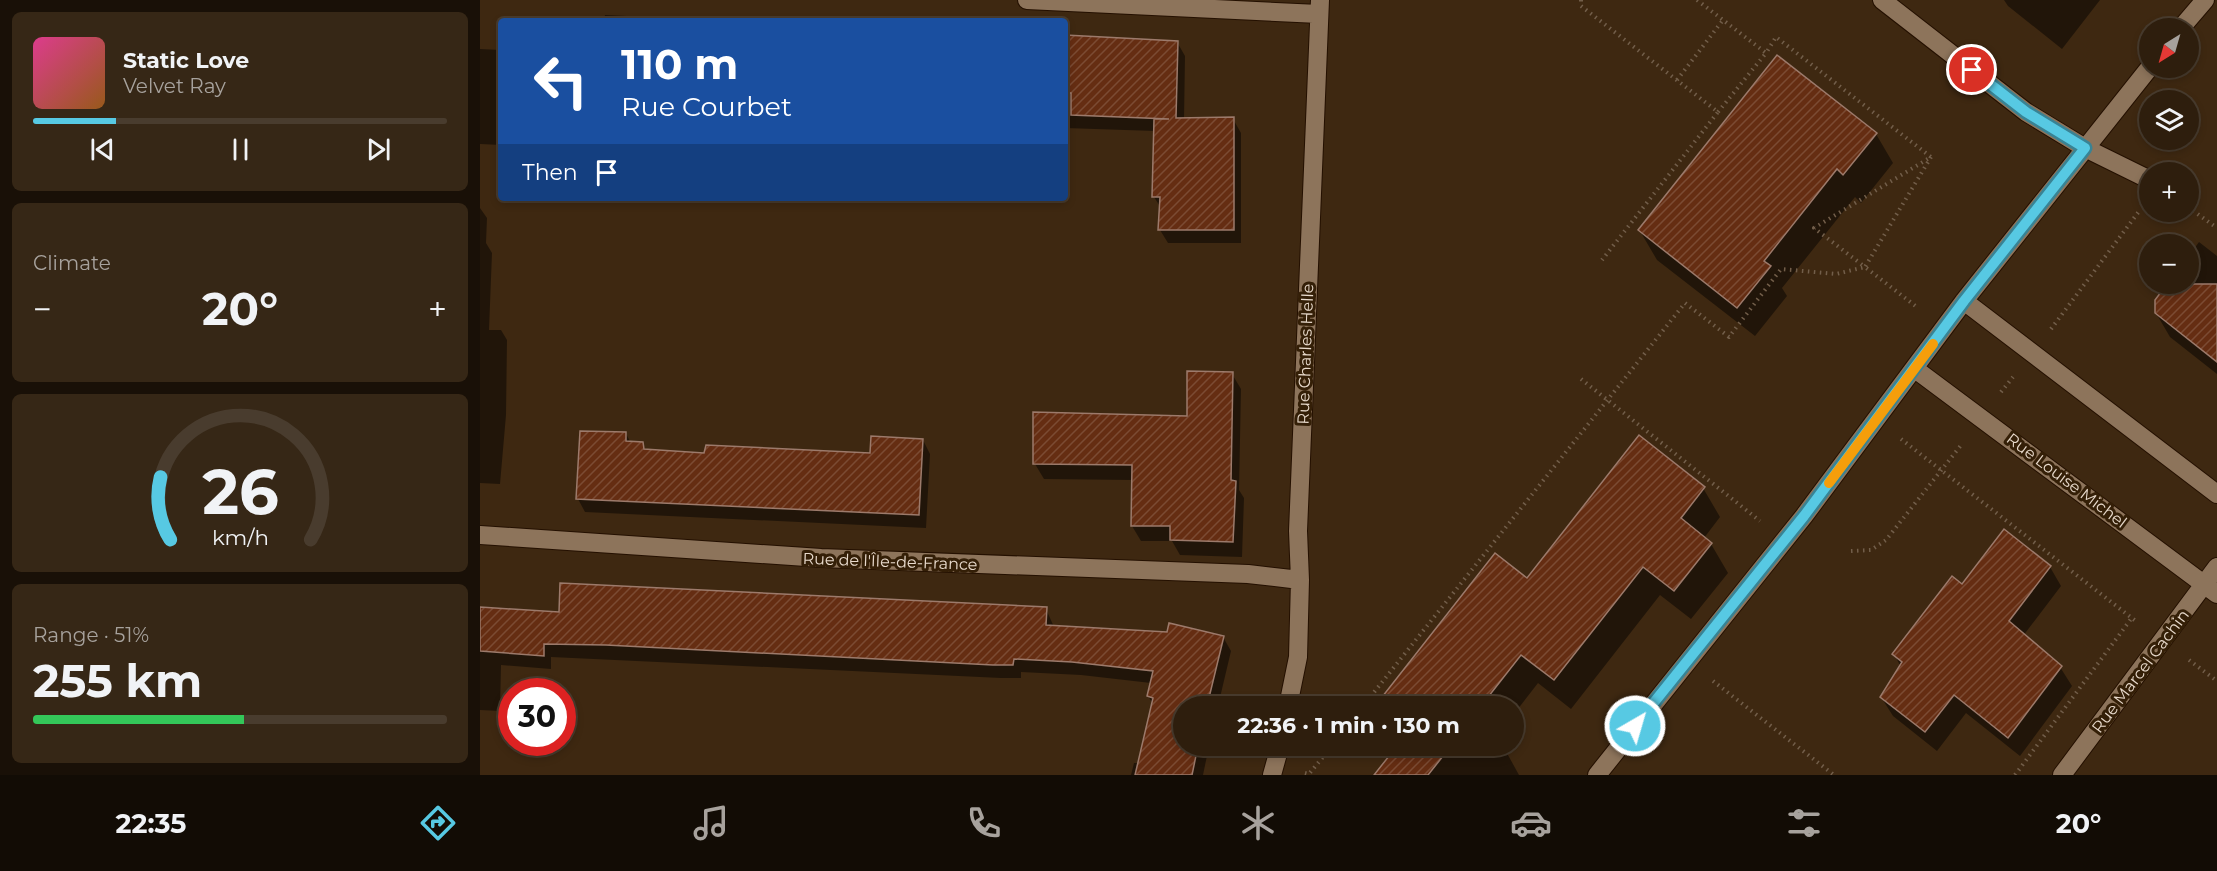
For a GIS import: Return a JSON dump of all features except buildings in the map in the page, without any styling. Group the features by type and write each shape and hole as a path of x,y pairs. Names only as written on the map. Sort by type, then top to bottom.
{"street":[{"path":"1027,0 1319,7"},
{"path":"1882,0 2026,112 2085,148 2139,175"},
{"path":"2190,18 2205,0"},
{"name":"Rue Charles Helle","path":"1290,696 1298,657 1300,580 1298,531 1319,7"},
{"path":"1597,775 1785,540 1878,419 1964,301 2141,78"},
{"path":"1964,301 2217,494"},
{"name":"Rue Louise Michel","path":"1915,369 2211,589"},
{"name":"Rue de l'Île-de-France","path":"480,535 820,558 1248,574 1300,580"},
{"name":"Rue Marcel Cachin","path":"2062,775 2163,640 2211,589 2217,567"},
{"path":"1272,775 1277,756"}],"path":[{"path":"1581,0 1581,6 1718,112"},
{"path":"1697,0 1766,53"},
{"path":"1677,80 1723,20"},
{"path":"1602,260 1766,53 1776,37 1931,157"},
{"path":"1931,157 1814,228 1944,328"},
{"path":"1371,696 1684,303 1728,337 1781,269 1836,274 1864,267 1931,157"},
{"path":"1851,551 1871,550 1886,540 1941,472 2139,211"},
{"path":"2199,215 2217,228"},
{"path":"1581,379 1785,540"},
{"path":"1878,419 1941,472 2131,619 2217,681"},
{"path":"2015,775 2131,619"},
{"path":"1687,661 1834,775"}],"slow traffic":[{"path":"1829,483 1933,344"}],"route":[{"path":"1635,726 1804,516 1964,301 2085,148 2026,112 1972,70"}]}
